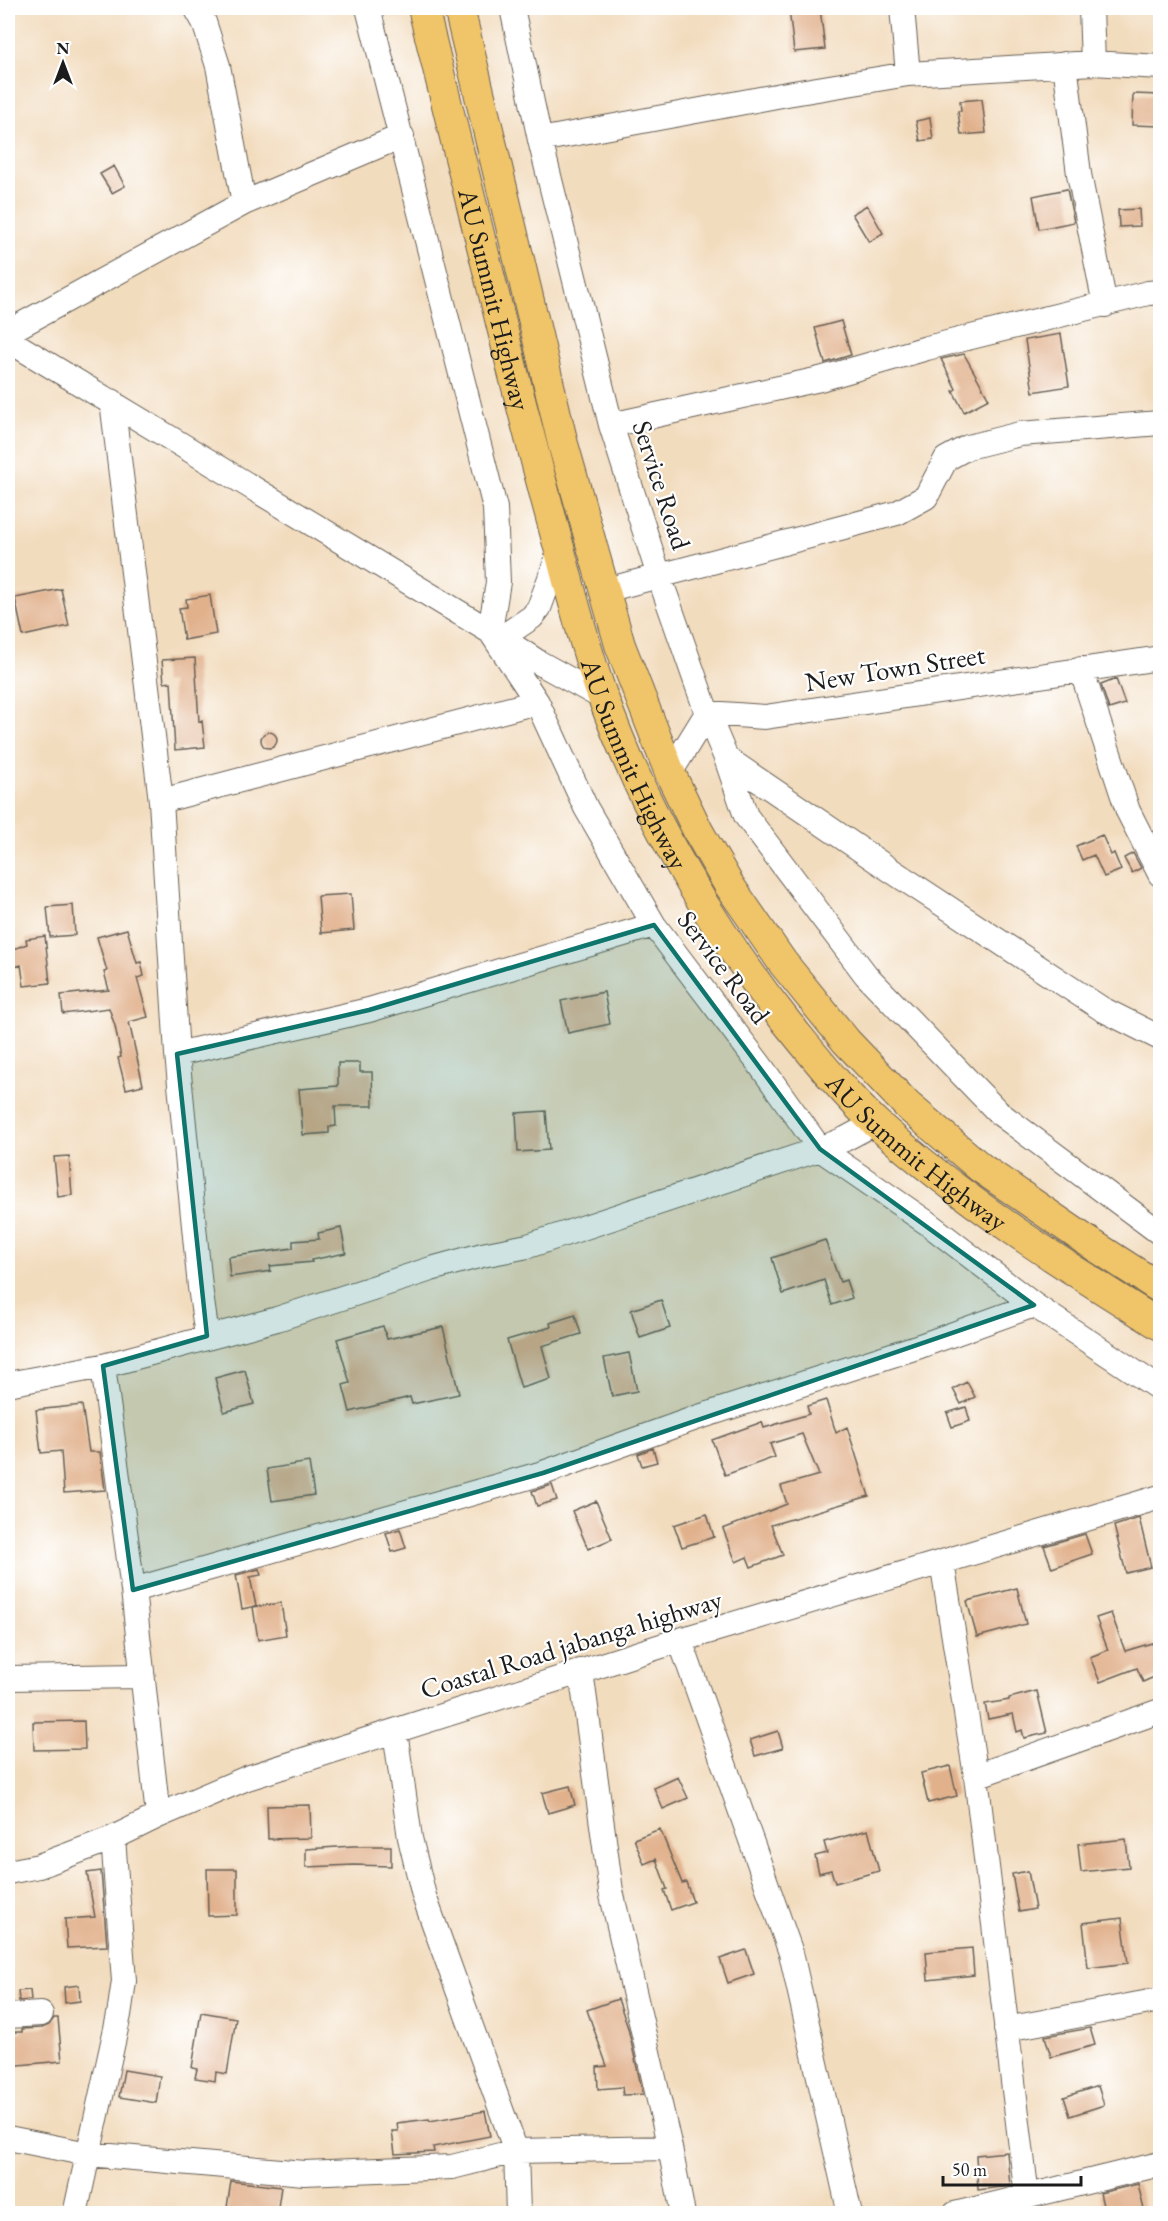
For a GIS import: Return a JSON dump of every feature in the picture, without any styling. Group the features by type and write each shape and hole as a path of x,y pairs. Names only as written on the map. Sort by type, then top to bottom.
{"main road":[{"name":"AU Summit Highway","path":"423,8 530,442 583,638 603,698 639,785 670,849 702,904 756,984 822,1065 876,1123 961,1194 1062,1264 1161,1325"},
{"name":"AU Summit Highway","path":"459,8 563,444 620,645 670,773 698,831 729,885 783,963 846,1041 908,1106 981,1168 1084,1239 1161,1288"}],"street":[{"path":"196,8 204,22 218,66 244,203"},
{"path":"369,8 495,508 498,582 495,634"},
{"name":"Service Road","path":"512,8 540,140 611,425 659,576 746,816 866,975 999,1113 1161,1233"},
{"path":"902,8 908,74"},
{"path":"1091,8 1093,63"},
{"path":"540,140 908,74 1093,63 1161,67"},
{"path":"1065,64 1079,174 1105,305"},
{"path":"8,332 244,203 402,136"},
{"path":"611,425 820,379 927,348 1148,293 1161,292"},
{"path":"8,340 112,401 538,662 603,698"},
{"path":"112,401 161,801 177,1054 207,1336"},
{"path":"606,590 897,513 926,497 946,459 968,447 1020,434 1161,423"},
{"path":"495,634 532,617 540,609 560,551"},
{"name":"Service Road","path":"495,634 537,702 586,808 654,925 760,1065 820,1149 926,1222 1034,1305 1161,1389"},
{"name":"New Town Street","path":"707,713 765,717 1161,658"},
{"path":"1081,669 1128,811 1161,874"},
{"path":"161,801 537,702"},
{"path":"670,773 707,713"},
{"path":"726,758 886,867 1102,1009 1161,1038"},
{"path":"177,1054 369,1010 654,925"},
{"path":"8,1384 103,1366 207,1336 277,1319 431,1269 482,1255 528,1246 820,1149 876,1123"},
{"path":"133,1590 543,1473 696,1418 920,1346 1034,1305"},
{"path":"103,1366 133,1590 158,1816"},
{"name":"Coastal Road jabanga highway","path":"8,1872 39,1866 113,1838 247,1778 680,1640 1161,1497"},
{"path":"942,1562 975,1776 1027,2197"},
{"path":"680,1640 791,1953 850,2214"},
{"path":"580,1671 611,1891 683,2214"},
{"path":"8,1678 141,1676"},
{"path":"975,1776 1161,1711"},
{"path":"394,1731 410,1838 424,1896 516,2151 518,2214"},
{"path":"75,2214 119,2015 124,1981 113,1838"},
{"path":"1006,2029 1161,2000"},
{"path":"8,2016 41,2014"},
{"path":"8,2138 88,2154 304,2173 452,2167 516,2151 670,2148"},
{"path":"955,2214 1161,2164"}],"highlighted area":[{"path":"654,925 820,1149 1034,1305 543,1473 133,1590 103,1366 207,1336 177,1054 369,1010"}],"building":[{"path":"820,8 825,49 794,52 789,9"},
{"path":"1133,94 1161,95 1161,126 1132,125"},
{"path":"982,99 986,133 961,135 958,111 961,111 960,101"},
{"path":"930,118 933,139 920,141 916,121"},
{"path":"114,166 125,186 112,193 100,174"},
{"path":"1067,189 1074,222 1039,229 1033,196"},
{"path":"867,205 883,233 869,242 852,214"},
{"path":"1139,209 1140,226 1119,227 1118,210"},
{"path":"841,321 851,355 825,363 815,328"},
{"path":"1061,334 1069,386 1033,392 1025,340"},
{"path":"964,354 989,399 964,412 953,391 956,389 941,359"},
{"path":"61,589 69,626 23,636 15,598"},
{"path":"210,595 216,634 184,640 179,608 187,607 186,599"},
{"path":"195,658 199,722 202,721 205,747 175,750 171,682 164,683 162,660"},
{"path":"1116,679 1125,704 1109,709 1101,685"},
{"path":"266,732 272,732 277,740 275,746 266,748 261,743 261,737"},
{"path":"1102,835 1111,855 1114,853 1121,870 1104,877 1094,855 1082,860 1076,846"},
{"path":"1133,853 1141,868 1132,873 1124,858"},
{"path":"351,894 354,930 321,933 318,896"},
{"path":"73,905 75,935 50,937 47,907"},
{"path":"127,929 137,963 141,962 144,976 137,978 148,1017 129,1022 143,1085 126,1089 118,1058 121,1057 115,1026 109,1008 63,1014 61,995 109,990 104,972 107,971 97,937"},
{"path":"45,936 50,983 24,986 21,965 8,969 8,951 27,944 26,939"},
{"path":"604,992 610,1024 568,1033 561,1001"},
{"path":"338,1063 360,1063 360,1072 372,1072 373,1106 335,1106 336,1126 329,1127 329,1133 303,1135 299,1089 338,1086"},
{"path":"546,1111 549,1150 518,1152 516,1113"},
{"path":"69,1156 72,1195 58,1197 54,1157"},
{"path":"341,1228 346,1253 311,1260 312,1262 270,1266 271,1271 230,1277 228,1257 293,1248 293,1241 319,1239 318,1233"},
{"path":"825,1240 840,1282 846,1280 852,1298 832,1305 824,1280 783,1294 772,1258"},
{"path":"661,1300 670,1328 640,1338 631,1310"},
{"path":"575,1315 581,1334 542,1346 551,1379 521,1388 507,1340 551,1327 550,1323"},
{"path":"383,1326 387,1339 443,1327 459,1394 412,1404 410,1397 350,1412 343,1385 350,1383 337,1339"},
{"path":"629,1353 637,1391 612,1396 604,1358"},
{"path":"245,1370 254,1404 224,1412 215,1378"},
{"path":"967,1382 975,1397 961,1404 953,1389"},
{"path":"826,1400 836,1433 847,1427 869,1496 771,1525 783,1555 751,1567 747,1557 736,1562 723,1529 787,1504 781,1486 819,1475 802,1434 770,1444 775,1457 725,1475 712,1440 762,1422 764,1428 809,1414 807,1406"},
{"path":"82,1405 89,1452 100,1452 105,1490 64,1493 61,1451 41,1453 36,1410"},
{"path":"966,1407 970,1421 952,1427 947,1413"},
{"path":"653,1448 657,1462 642,1466 638,1454"},
{"path":"309,1462 314,1495 272,1501 267,1469"},
{"path":"552,1485 557,1500 537,1506 532,1491"},
{"path":"596,1501 612,1539 588,1549 572,1511"},
{"path":"707,1514 714,1537 682,1547 674,1525"},
{"path":"1139,1518 1151,1567 1126,1573 1114,1526"},
{"path":"400,1529 406,1548 392,1552 386,1533"},
{"path":"1085,1534 1092,1554 1052,1568 1044,1546"},
{"path":"259,1569 261,1575 250,1577 256,1606 242,1609 236,1575"},
{"path":"1017,1588 1026,1624 977,1637 967,1601"},
{"path":"281,1603 286,1635 258,1640 253,1607"},
{"path":"1111,1613 1125,1651 1152,1643 1161,1662 1161,1674 1143,1682 1137,1668 1100,1682 1090,1657 1108,1650 1096,1618"},
{"path":"1037,1691 1047,1733 1024,1738 1022,1730 1017,1732 1013,1714 988,1719 985,1704 1009,1700 1009,1698"},
{"path":"84,1721 85,1749 34,1750 33,1722"},
{"path":"778,1731 783,1748 755,1756 750,1740"},
{"path":"950,1766 957,1796 928,1803 921,1773"},
{"path":"678,1777 688,1798 663,1809 654,1788"},
{"path":"570,1786 575,1805 548,1813 542,1793"},
{"path":"310,1805 311,1838 268,1839 267,1806"},
{"path":"660,1829 682,1883 686,1882 693,1902 671,1910 664,1890 667,1889 656,1859 644,1864 634,1839"},
{"path":"868,1830 879,1871 835,1883 831,1870 819,1873 815,1856 827,1853 824,1842"},
{"path":"1126,1839 1129,1867 1081,1872 1078,1844"},
{"path":"391,1846 391,1866 306,1867 306,1849"},
{"path":"207,1869 237,1869 237,1915 208,1916"},
{"path":"101,1871 107,1946 67,1948 65,1919 95,1917 87,1873"},
{"path":"1028,1871 1035,1909 1019,1912 1012,1874"},
{"path":"1122,1918 1128,1963 1088,1968 1083,1923"},
{"path":"972,1948 974,1975 928,1980 926,1952"},
{"path":"746,1950 754,1974 728,1983 720,1959"},
{"path":"79,1985 80,2001 65,2003 64,1987"},
{"path":"30,1990 31,2000 19,2001 18,1991"},
{"path":"618,1999 628,2028 643,2094 623,2095 622,2087 598,2089 597,2067 607,2066 587,2010"},
{"path":"201,2012 236,2018 227,2074 216,2072 215,2081 195,2078 197,2069 192,2068"},
{"path":"54,2018 58,2018 62,2061 8,2066 8,2032 42,2028 49,2025"},
{"path":"1090,2028 1095,2045 1051,2057 1045,2036"},
{"path":"124,2070 160,2076 156,2103 119,2097"},
{"path":"1098,2086 1104,2105 1070,2116 1064,2097"},
{"path":"485,2111 490,2136 433,2147 434,2152 395,2154 392,2131 398,2131 397,2123 429,2119 430,2121"},
{"path":"1007,2152 1010,2186 978,2190 976,2155"},
{"path":"231,2181 281,2187 277,2214 226,2214"},
{"path":"1138,2184 1145,2214 1105,2214 1100,2193"}]}
